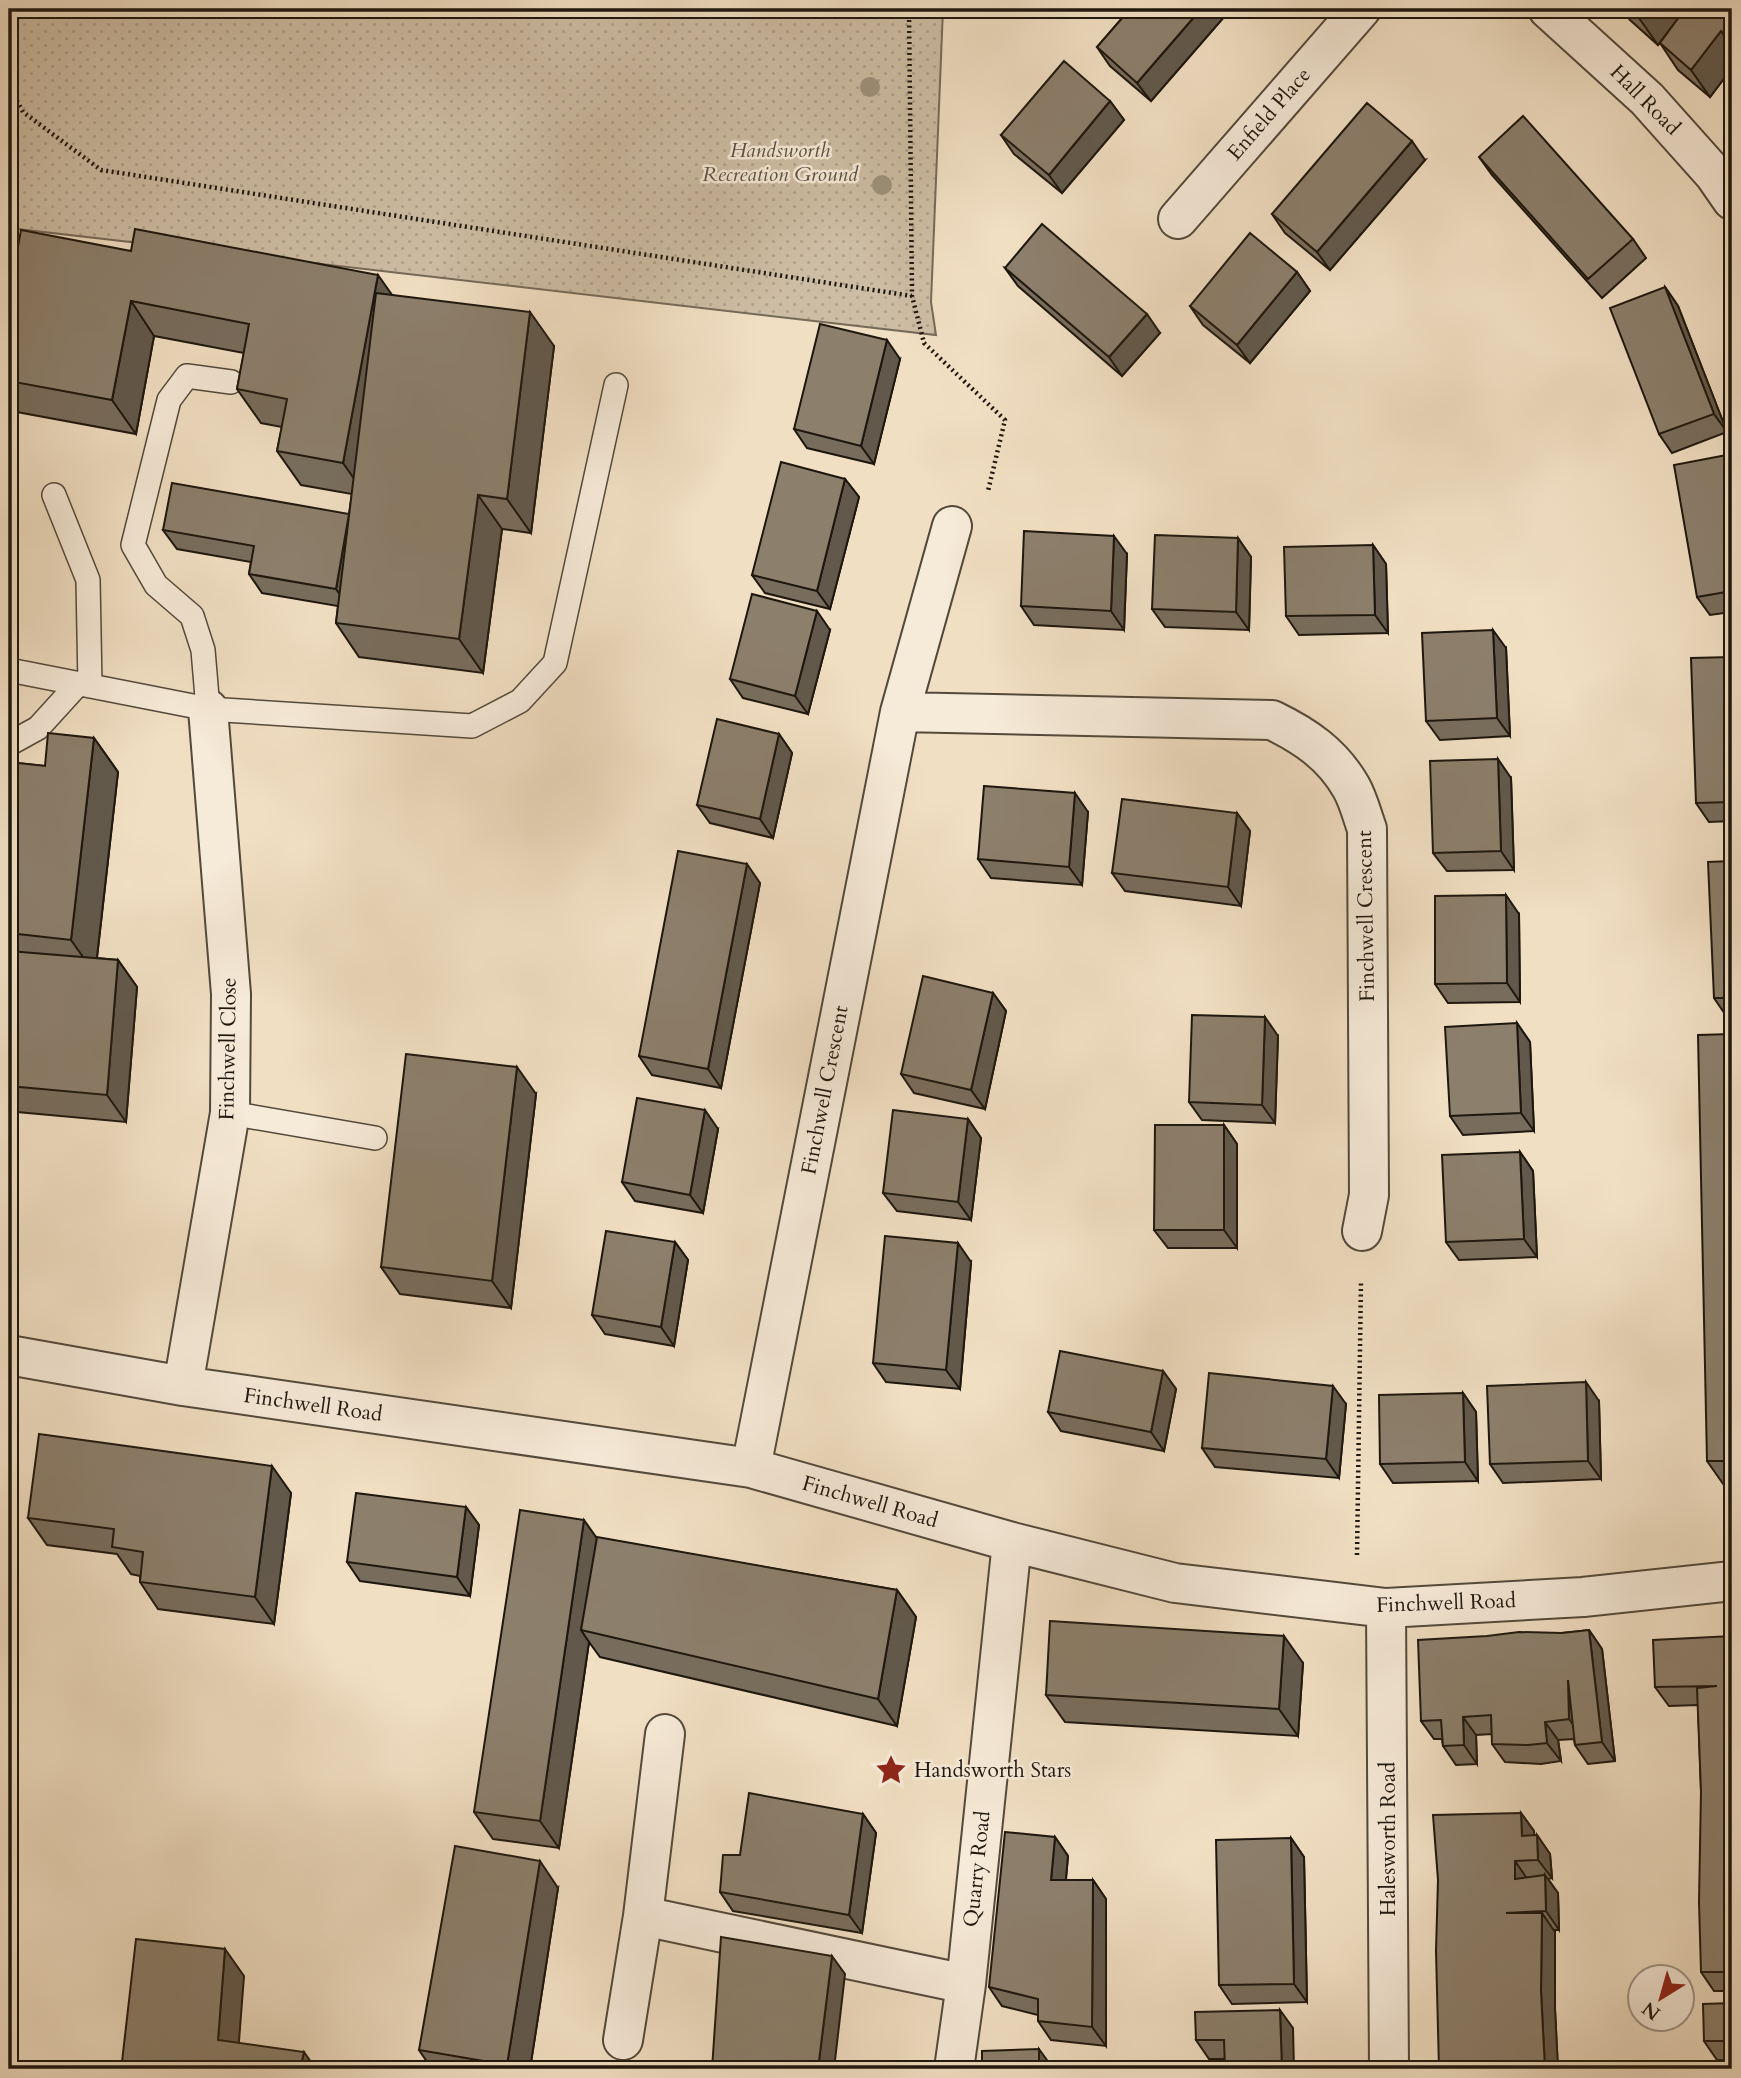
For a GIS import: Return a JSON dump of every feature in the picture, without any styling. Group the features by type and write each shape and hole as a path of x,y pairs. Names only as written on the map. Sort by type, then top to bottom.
{"street":[{"name":"Enfield Place","path":"1178,219 1361,9"},
{"name":"Hall Road","path":"1548,9 1647,99 1714,174 1732,200"},
{"name":"Finchwell Crescent","path":"751,1468 900,712 951,526"},
{"name":"Finchwell Close","path":"183,1386 230,1113 231,994 208,709"},
{"name":"Finchwell Crescent","path":"900,712 1272,720 1302,735 1329,758 1352,788 1367,828 1369,1195 1362,1231"},
{"name":"Finchwell Road","path":"9,1355 183,1386 751,1468 1012,1542 1175,1583 1371,1606 1583,1597 1732,1581"},
{"name":"Quarry Road","path":"954,2069 966,1984 1012,1542"},
{"name":"Halesworth Road","path":"1371,1606 1389,2069"},
{"path":"623,2040 643,1916 664,1734"},
{"path":"643,1916 966,1984"}],"lane":[{"path":"208,709 203,650 192,617 156,585 134,545 169,400 187,376 231,382"},
{"path":"9,670 208,709 472,726 520,701 555,663 616,385"},
{"path":"9,744 38,728 84,685 88,580 54,495"},
{"path":"230,1113 375,1138"}],"path":[{"path":"909,9 912,296 924,343 1005,420 980,522 951,526"},
{"path":"9,86 23,112 101,170 912,296"},
{"path":"1362,1231 1371,1606"}],"green space":[{"name":"Handsworth Recreation Ground","path":"9,9 943,9 931,302 936,335 9,228"}],"building":[{"path":"1130,9 1201,9 1137,83 1097,47"},
{"path":"1629,9 1646,9 1639,18"},
{"path":"1685,9 1732,9 1732,41 1721,31 1691,70 1660,43"},
{"path":"1064,61 1110,101 1049,175 1001,135"},
{"path":"1367,103 1412,141 1317,252 1272,214"},
{"path":"1523,116 1633,239 1588,279 1479,157"},
{"path":"1042,224 1147,314 1109,357 1005,268"},
{"path":"135,229 378,275 343,463 277,451 287,399 237,389 249,324 131,301 112,400 9,381 9,296 21,230 131,251"},
{"path":"1250,233 1297,272 1237,345 1190,306"},
{"path":"1665,287 1714,414 1659,434 1610,308"},
{"path":"376,293 530,312 507,499 478,495 459,639 336,623"},
{"path":"820,324 887,340 861,446 794,429"},
{"path":"1732,454 1732,591 1697,597 1674,465"},
{"path":"781,462 845,479 817,591 752,575"},
{"path":"172,483 349,514 336,589 249,574 254,546 163,530"},
{"path":"1024,531 1114,536 1111,611 1021,606"},
{"path":"1155,535 1238,538 1236,612 1152,609"},
{"path":"1373,545 1375,615 1286,616 1284,547"},
{"path":"752,594 817,611 795,696 730,679"},
{"path":"1493,630 1497,718 1426,721 1422,633"},
{"path":"1732,657 1732,802 1696,803 1691,658"},
{"path":"717,719 779,734 760,819 697,805"},
{"path":"48,733 94,738 71,940 9,933 9,762 45,766"},
{"path":"1498,759 1501,851 1433,853 1430,761"},
{"path":"984,786 1075,793 1069,867 978,859"},
{"path":"1122,799 1237,813 1228,887 1112,873"},
{"path":"678,851 747,864 708,1069 639,1056"},
{"path":"1732,861 1732,998 1714,998 1708,862"},
{"path":"1506,895 1507,983 1435,984 1435,896"},
{"path":"9,951 118,960 107,1095 9,1086"},
{"path":"923,976 993,993 971,1090 901,1074"},
{"path":"1192,1015 1265,1017 1262,1105 1189,1102"},
{"path":"1517,1023 1521,1113 1450,1116 1445,1027"},
{"path":"1732,1034 1732,1461 1707,1461 1698,1035"},
{"path":"406,1054 517,1067 492,1281 381,1267"},
{"path":"637,1098 705,1110 690,1195 622,1182"},
{"path":"893,1110 968,1119 958,1202 883,1193"},
{"path":"1155,1125 1224,1125 1224,1230 1154,1230"},
{"path":"1520,1152 1524,1239 1446,1242 1442,1155"},
{"path":"606,1231 675,1242 661,1327 592,1315"},
{"path":"885,1236 958,1243 946,1370 873,1363"},
{"path":"1060,1351 1163,1371 1151,1432 1048,1412"},
{"path":"1209,1373 1333,1386 1326,1459 1202,1448"},
{"path":"1586,1382 1588,1461 1490,1464 1487,1386"},
{"path":"1463,1393 1465,1462 1380,1464 1379,1395"},
{"path":"39,1434 272,1466 255,1597 140,1582 143,1552 112,1547 114,1529 28,1518"},
{"path":"356,1493 466,1507 457,1577 347,1562"},
{"path":"520,1510 584,1520 540,1821 474,1812"},
{"path":"597,1537 897,1590 878,1699 581,1630"},
{"path":"1050,1621 1284,1636 1279,1709 1046,1695"},
{"path":"1589,1630 1602,1742 1575,1745 1568,1680 1569,1719 1545,1722 1547,1743 1492,1744 1491,1715 1463,1717 1464,1745 1443,1746 1441,1720 1421,1721 1418,1640"},
{"path":"1732,1636 1732,1972 1701,1972 1701,1791 1697,1688 1717,1686 1655,1687 1653,1640"},
{"path":"749,1793 863,1814 849,1915 720,1892 723,1855 740,1855"},
{"path":"1521,1813 1522,1836 1537,1835 1538,1860 1515,1861 1515,1879 1545,1875 1546,1911 1506,1913 1542,1913 1541,1991 1545,2069 1439,2069 1436,1951 1438,1880 1433,1815"},
{"path":"1005,1832 1055,1837 1051,1880 1093,1880 1092,2027 1038,2021 1038,1999 989,1987"},
{"path":"1291,1838 1294,1984 1219,1985 1216,1840"},
{"path":"455,1846 540,1861 507,2065 419,2050"},
{"path":"721,1937 832,1956 818,2069 712,2069"},
{"path":"136,1939 225,1949 218,2040 304,2052 300,2069 127,2069 122,2062"},
{"path":"1732,2003 1732,2069 1731,2041 1704,2041 1703,2004"},
{"path":"1280,2010 1282,2069 1225,2069 1224,2040 1196,2040 1195,2012"},
{"path":"1039,2049 1039,2069 982,2069 982,2051"}],"place":[{"name":"Handsworth Stars","path":"891,1770"}]}
